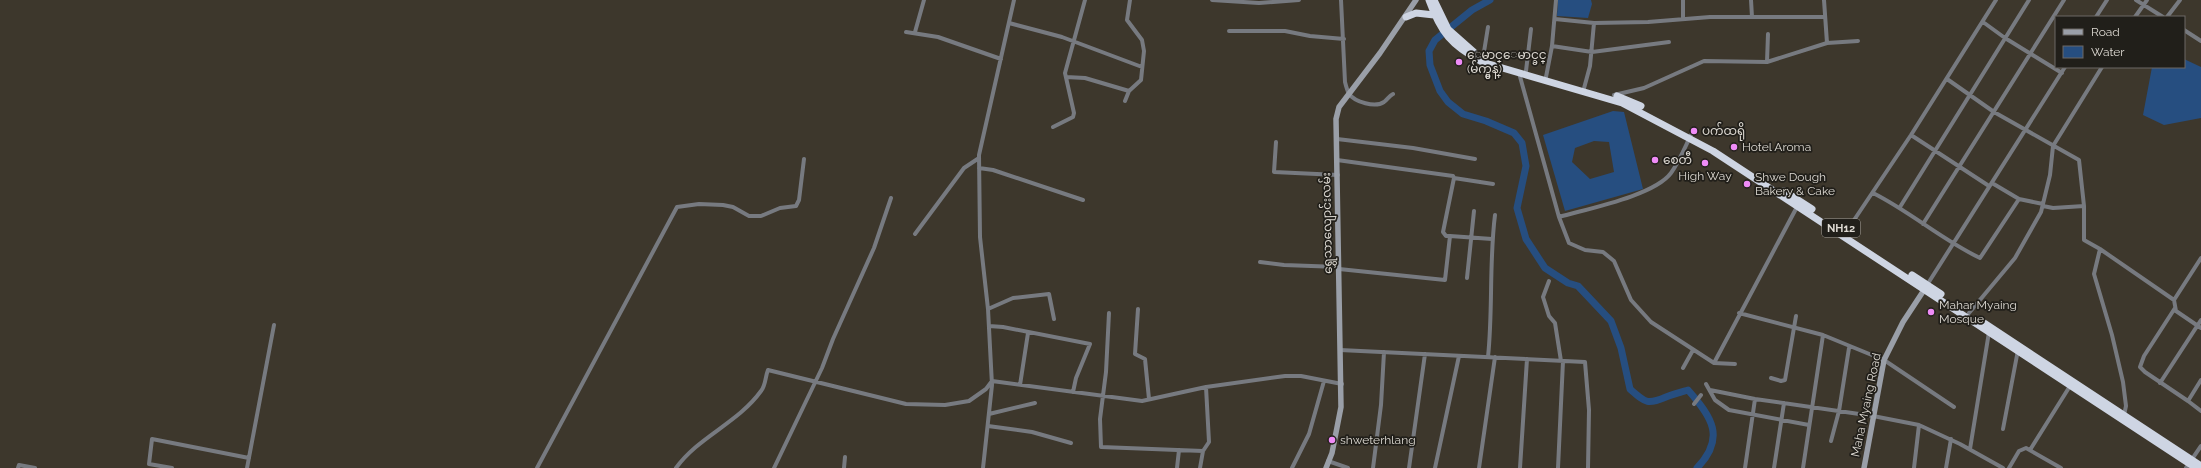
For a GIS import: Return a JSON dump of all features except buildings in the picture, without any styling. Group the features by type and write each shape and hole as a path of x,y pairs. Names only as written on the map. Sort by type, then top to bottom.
{"highway":[{"name":"NH12","path":"1429,0 1434,15 1446,31 1455,41 1482,62 1546,77 1627,105 1716,147 1926,287 1969,313 2070,386 2191,465 2201,466"},
{"name":"NH12","path":"1434,0 1446,31"},
{"path":"1406,17 1416,12 1434,15"},
{"name":"NH12","path":"1455,41 1483,58 1523,72 1584,90 1614,95 1639,106 1690,136"},
{"name":"NH12","path":"1799,203 1846,232 1989,332 2019,348 2124,415 2191,465"}],"street":[{"path":"915,32 924,0"},
{"path":"983,468 992,382 988,309 980,237 979,168 1014,0"},
{"path":"1053,127 1073,117 1074,113 1066,77 1066,65 1085,0"},
{"path":"1125,101 1129,91 1141,80 1144,51 1142,40 1127,20 1130,0"},
{"path":"1212,0 1259,3 1299,0"},
{"path":"1341,0 1345,82 1349,94 1362,102 1377,104 1384,102 1387,97 1394,94"},
{"name":"ရွှေသာလျောင်းလမ်း","path":"1326,468 1338,430 1342,407 1336,119 1339,107 1406,17 1416,0"},
{"path":"1546,77 1552,46 1556,0"},
{"path":"1683,0 1683,19"},
{"path":"1752,0 1752,17"},
{"path":"1824,0 1827,43"},
{"path":"1846,232 1911,135 1996,0"},
{"path":"1900,207 2029,0"},
{"path":"1923,224 1960,167 2029,53 2064,0"},
{"path":"2097,16 2106,0"},
{"path":"2136,0 2161,16"},
{"path":"2136,16 2146,0"},
{"path":"2168,16 2180,0"},
{"path":"1555,19 1594,23 1752,17 1825,17"},
{"path":"1983,22 2005,38 2062,73"},
{"path":"1009,23 1074,41 1142,67"},
{"path":"1584,90 1592,52 1594,23"},
{"path":"1483,58 1488,27"},
{"path":"1531,29 1523,72 1559,217 1569,243 1585,250 1603,252 1614,261 1631,300 1651,322 1714,363 1735,364"},
{"path":"1229,32 1285,31 1310,36 1344,39"},
{"path":"2185,31 2201,41"},
{"path":"906,32 915,32 959,43 1001,59"},
{"path":"1767,62 1768,34"},
{"path":"1614,95 1644,88 1704,61 1767,62 1827,43 1858,41"},
{"path":"1552,46 1592,52 1669,42"},
{"path":"1926,287 2064,68"},
{"path":"1969,313 2015,258 2041,212 2050,175 2053,146 2101,68"},
{"path":"1066,77 1085,78 1129,91"},
{"path":"1947,78 1994,112 2026,128 2053,146 2079,160 2084,206 2084,240 2100,249 2174,300"},
{"path":"1911,135 1960,167 2019,199 2053,208 2084,206"},
{"path":"1559,217 1630,196 1654,186 1670,174 1690,136"},
{"path":"1337,139 1407,147 1475,159"},
{"path":"1276,142 1274,172 1338,175"},
{"path":"915,234 964,168 980,158"},
{"path":"536,468 677,207 699,204 722,205 733,207 749,216 761,216 780,208 796,206 799,200 804,159"},
{"path":"1337,160 1423,170 1453,176 1454,178 1493,184"},
{"path":"979,168 993,170 1083,200"},
{"path":"1454,178 1443,232 1446,236 1492,239"},
{"path":"1873,193 1900,207 1953,245 1980,258 2019,199"},
{"path":"774,468 814,383 874,248 891,198"},
{"path":"1714,363 1739,313 1799,203"},
{"path":"1467,278 1474,211"},
{"path":"1488,357 1491,329 1490,285 1492,239 1495,215"},
{"path":"1260,262 1339,268 1442,281 1445,280 1450,236"},
{"path":"2100,249 2094,274 2112,334 2123,382 2126,406 2124,415"},
{"path":"2199,327 2176,311 2174,300 2201,258"},
{"path":"1549,281 1543,297 1549,316 1555,323 1562,361 1558,468"},
{"name":"Maha Myaing Road","path":"1864,468 1884,360 1903,322 1926,287"},
{"path":"988,309 1013,298 1049,294 1054,319"},
{"path":"2175,308 2144,356 2140,367 2201,411"},
{"path":"1138,310 1136,354 1145,359 1149,399"},
{"path":"1109,313 1100,419 1100,447 1203,450"},
{"path":"1739,313 1823,335 1850,348 1884,360 1954,407"},
{"path":"1770,378 1781,381 1785,380 1796,316"},
{"path":"2160,382 2199,327 2201,320"},
{"path":"247,468 274,325"},
{"path":"989,326 1090,344 1076,378 1073,392"},
{"path":"1970,449 1989,332"},
{"path":"1020,385 1028,333"},
{"path":"1803,468 1823,335"},
{"path":"1831,441 1839,411 1850,348"},
{"path":"2003,429 2019,348"},
{"path":"1340,350 1585,362 1589,410 1588,468"},
{"path":"1683,368 1693,350"},
{"path":"1373,468 1380,421 1384,352"},
{"path":"1409,468 1425,354"},
{"path":"1436,468 1460,356"},
{"path":"1479,468 1495,357"},
{"path":"1520,468 1527,359"},
{"path":"676,468 692,448 726,425 762,390 768,370 814,383 819,382 906,404 945,405 969,401 986,389 992,382"},
{"path":"992,382 1142,401 1206,387 1286,376 1302,376 1342,384"},
{"path":"2188,402 2201,380"},
{"path":"1292,468 1309,434 1324,381"},
{"path":"1706,384 1715,400 1729,410 1809,425"},
{"path":"2030,450 2070,386"},
{"path":"1200,468 1203,450 1209,442 1206,387"},
{"path":"1710,390 1755,399 1873,416 1919,425 1970,449 2003,468"},
{"path":"1694,404 1701,395"},
{"path":"1745,468 1755,399"},
{"path":"989,414 1035,403"},
{"path":"1774,468 1784,403"},
{"path":"1914,468 1919,425"},
{"path":"988,426 1032,432 1071,443"},
{"path":"172,468 149,464 152,439 249,458"},
{"path":"1946,468 1951,440"},
{"path":"2191,465 2201,446"},
{"path":"2009,468 2019,451 2026,448 2060,468"},
{"path":"1177,468 1179,450"},
{"path":"844,468 845,457"},
{"path":"1328,461 1348,468"},
{"path":"18,468 20,465 35,468"}],"water":[{"path":"1558,0 1591,0 1592,4 1588,18 1557,16"},
{"path":"2185,59 2201,67 2201,118 2164,125 2143,115 2152,68 2185,68"},
{"path":"1613,111 1624,112 1643,189 1565,211 1543,135","holes":["1594,141 1609,142 1614,172 1590,179 1572,162 1575,148"]}],"waterway":[{"path":"1490,0 1472,10 1435,40 1429,51 1430,65 1440,91 1448,102 1463,114 1486,121 1514,133 1522,143 1526,166 1517,208 1526,239 1545,268 1568,283 1578,286 1611,321 1621,348 1630,389 1643,400 1650,402 1688,390 1704,409 1712,428 1713,437 1711,447 1706,457 1697,468"}],"place":[{"name":"ေမာင္ေမာင္ခင္ (မ်က္မွန္)","path":"1459,62"},
{"name":"ပက်ထရို","path":"1694,131"},
{"name":"Hotel Aroma","path":"1734,147"},
{"name":"စေတီ","path":"1655,160"},
{"name":"High Way","path":"1705,163"},
{"name":"Shwe Dough Bakery & Cake","path":"1747,184"},
{"name":"Mahar Myaing Mosque","path":"1931,312"},
{"name":"shweterhlang","path":"1332,440"}]}
